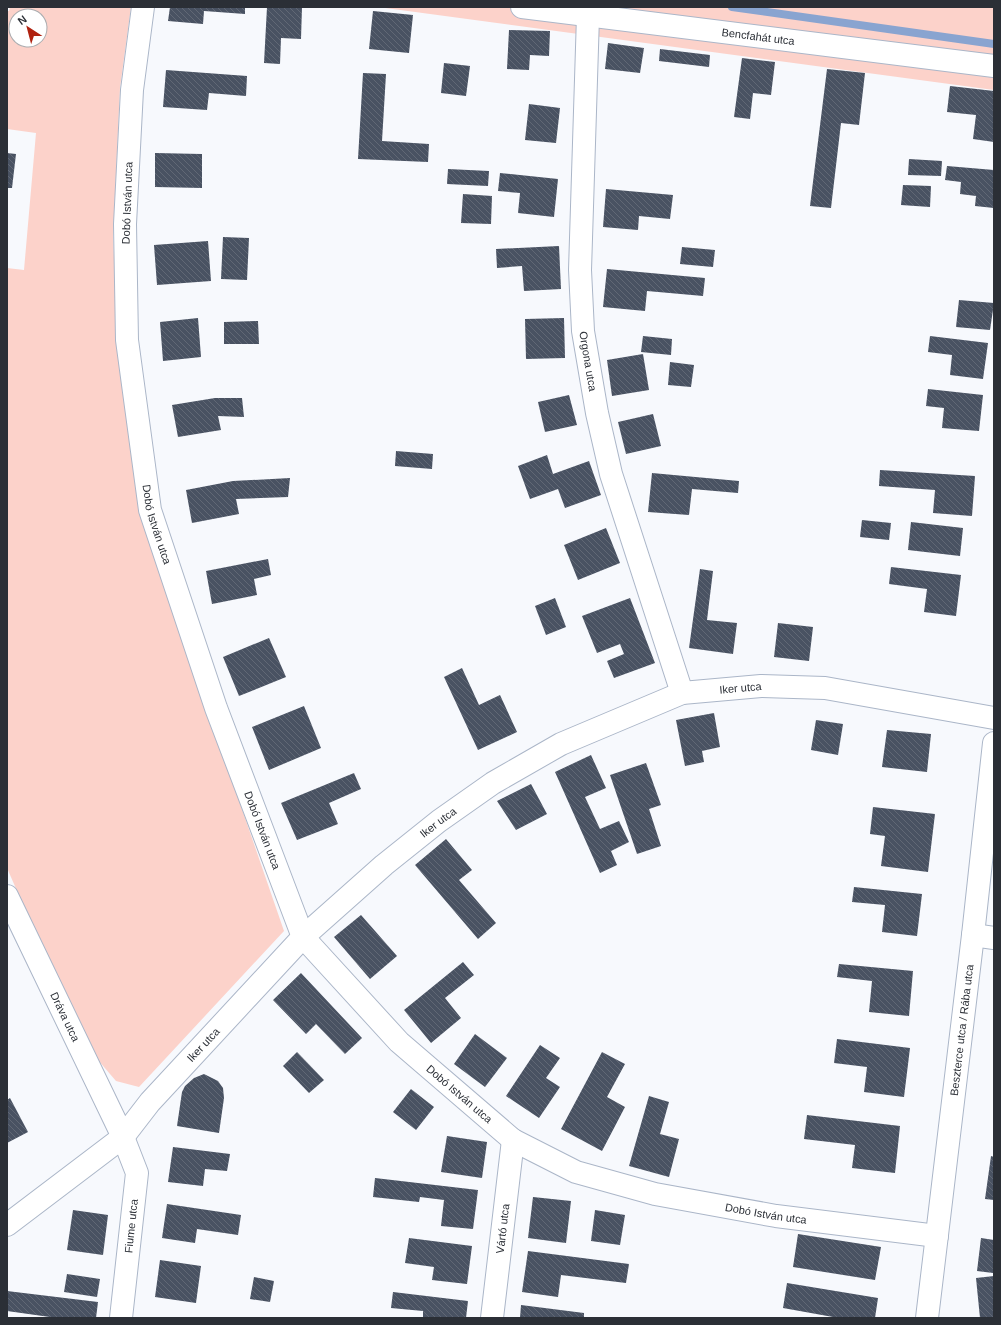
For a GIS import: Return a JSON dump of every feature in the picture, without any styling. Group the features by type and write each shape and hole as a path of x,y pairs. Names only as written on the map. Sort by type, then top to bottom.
{"street":[{"name":"Dobó István utca","path":"143,7 132,90 125,240 127,340 150,510 216,708 303,937 399,1042 513,1140 576,1172 655,1194 776,1216 937,1236"},
{"name":"Bencfahát utca","path":"522,7 589,11 994,66"},
{"name":"Orgona utca","path":"589,11 580,270 584,330 597,412 611,474 682,693"},
{"name":"Iker utca","path":"7,1225 123,1137 150,1102 303,937 384,865 439,821 493,783 561,744 682,693 761,686 825,688 994,718"},
{"name":"Beszterce utca / Rába utca","path":"927,1318 937,1236 984,936 994,742"},
{"name":"Dráva utca","path":"7,896 123,1137"},
{"name":"Fiume utca","path":"121,1318 137,1173 123,1137"},
{"name":"Vártó utca","path":"492,1318 513,1140"}],"shaded area":[{"path":"10,7 131,7 120,88 113,236 118,342 139,510 284,931 139,1087 116,1081 92,1053 63,996 7,868 7,268 24,270 36,133 7,129 7,11 8,48 48,48 48,8"},
{"path":"378,7 994,7 994,90"}],"building":[{"path":"170,7 245,7 245,14 204,11 203,24 168,21"},
{"path":"267,7 302,7 301,39 281,38 280,64 264,63"},
{"path":"373,11 413,15 409,53 369,49"},
{"path":"509,30 550,31 549,56 530,55 529,70 507,69"},
{"path":"608,43 644,48 640,73 605,69"},
{"path":"660,49 710,55 709,67 659,61"},
{"path":"742,58 775,62 771,95 753,93 750,119 734,117"},
{"path":"444,63 470,66 466,96 441,93"},
{"path":"827,69 865,73 859,125 841,123 831,208 810,206"},
{"path":"166,70 247,76 246,96 209,93 207,110 163,107"},
{"path":"363,73 386,74 382,141 429,144 428,162 358,159"},
{"path":"950,86 994,91 994,142 973,139 976,115 947,112"},
{"path":"529,104 560,108 556,143 525,140"},
{"path":"7,153 16,154 12,188 7,188"},
{"path":"155,153 202,154 202,188 155,187"},
{"path":"909,159 942,161 941,176 908,175"},
{"path":"947,166 994,170 994,208 975,206 976,196 960,194 961,182 945,180"},
{"path":"448,169 489,171 488,186 447,184"},
{"path":"500,173 558,179 554,217 518,213 520,193 498,191"},
{"path":"903,185 931,186 930,207 901,205"},
{"path":"606,189 673,195 670,219 639,216 638,230 603,227"},
{"path":"463,194 492,196 491,224 461,223"},
{"path":"223,237 249,238 247,280 221,279"},
{"path":"208,241 211,281 157,285 154,245"},
{"path":"559,246 561,289 524,291 522,266 497,268 496,249"},
{"path":"682,247 715,250 713,267 680,264"},
{"path":"607,269 705,278 703,296 647,291 645,311 603,307"},
{"path":"959,300 994,303 990,330 956,327"},
{"path":"198,318 201,357 163,361 160,322"},
{"path":"564,318 565,358 526,359 525,319"},
{"path":"258,321 259,344 224,344 224,322"},
{"path":"643,336 672,339 671,355 641,352"},
{"path":"930,336 988,343 983,379 950,375 952,355 928,352"},
{"path":"643,354 649,390 612,396 607,360"},
{"path":"670,362 694,365 691,387 668,385"},
{"path":"928,389 983,395 979,431 942,428 944,408 926,406"},
{"path":"569,395 577,425 545,432 538,402"},
{"path":"215,398 242,398 244,417 218,416 221,430 178,437 172,405"},
{"path":"653,414 661,446 626,454 618,422"},
{"path":"396,451 433,454 432,469 395,466"},
{"path":"547,455 553,474 589,461 601,495 565,508 558,489 530,499 518,466"},
{"path":"880,470 975,476 972,516 933,513 935,490 879,486"},
{"path":"652,473 739,481 738,493 692,489 689,515 648,512"},
{"path":"290,478 288,497 236,499 239,514 192,523 186,490 233,481"},
{"path":"862,520 891,523 889,540 860,537"},
{"path":"911,522 963,528 960,556 908,550"},
{"path":"606,528 620,563 578,580 564,545"},
{"path":"268,559 271,575 254,579 257,595 212,604 206,571"},
{"path":"891,567 961,575 956,616 924,612 927,589 889,584"},
{"path":"700,569 713,571 707,620 737,623 733,654 689,648"},
{"path":"555,598 566,627 546,635 535,606"},
{"path":"630,598 655,663 614,678 607,661 624,654 620,644 597,653 582,616"},
{"path":"778,623 813,627 809,661 774,657"},
{"path":"269,638 286,677 239,696 223,657"},
{"path":"462,668 479,705 500,695 517,732 478,750 444,677"},
{"path":"304,706 321,748 269,770 252,727"},
{"path":"714,713 720,747 702,751 704,762 685,766 676,720"},
{"path":"816,720 843,724 838,755 811,750"},
{"path":"887,730 931,734 927,772 882,767"},
{"path":"591,755 606,788 585,797 600,829 619,821 629,842 611,851 617,865 600,873 555,772"},
{"path":"646,763 661,805 649,809 661,846 637,854 610,775"},
{"path":"354,773 361,789 329,803 338,824 297,840 281,803"},
{"path":"531,784 547,814 516,830 497,801"},
{"path":"873,807 935,814 928,872 881,866 885,836 870,834"},
{"path":"446,839 472,870 459,880 496,923 478,939 415,865"},
{"path":"854,887 922,894 917,936 882,932 885,905 852,902"},
{"path":"361,915 397,956 370,979 334,937"},
{"path":"463,962 474,975 445,998 461,1018 431,1043 404,1010"},
{"path":"839,964 913,971 909,1016 869,1012 872,981 837,977"},
{"path":"301,973 362,1038 345,1054 316,1024 306,1034 273,1000"},
{"path":"475,1034 507,1058 485,1087 454,1064"},
{"path":"837,1039 910,1048 904,1097 864,1092 867,1067 834,1063"},
{"path":"540,1045 560,1058 546,1078 560,1087 539,1118 506,1096"},
{"path":"297,1052 324,1080 309,1093 283,1066"},
{"path":"602,1052 625,1064 607,1097 625,1107 602,1151 561,1129"},
{"path":"204,1074 218,1081 223,1088 224,1098 219,1133 177,1126 182,1092 185,1086 194,1078"},
{"path":"411,1089 434,1107 416,1130 393,1112"},
{"path":"649,1096 669,1102 660,1134 679,1139 669,1177 629,1166"},
{"path":"10,1098 28,1132 7,1143 7,1100"},
{"path":"807,1115 900,1126 895,1173 852,1168 855,1145 804,1139"},
{"path":"447,1136 487,1142 482,1178 441,1172"},
{"path":"173,1147 230,1154 227,1171 205,1169 203,1186 168,1182"},
{"path":"991,1156 994,1157 994,1200 985,1199"},
{"path":"375,1178 478,1190 473,1229 441,1226 444,1200 420,1197 419,1202 373,1197"},
{"path":"533,1197 571,1201 566,1243 528,1238"},
{"path":"167,1204 241,1215 238,1235 197,1229 195,1243 162,1238"},
{"path":"73,1210 108,1215 103,1255 67,1250"},
{"path":"595,1210 625,1215 620,1245 591,1241"},
{"path":"798,1234 881,1247 875,1280 793,1267"},
{"path":"409,1238 472,1246 467,1284 432,1280 434,1267 405,1263"},
{"path":"981,1238 994,1240 993,1273 977,1271"},
{"path":"528,1251 629,1264 626,1283 561,1275 558,1297 522,1292"},
{"path":"160,1260 201,1266 196,1303 155,1297"},
{"path":"67,1274 100,1279 97,1297 64,1292"},
{"path":"994,1276 994,1318 980,1318 976,1278"},
{"path":"254,1277 274,1281 270,1302 250,1299"},
{"path":"787,1283 878,1298 875,1318 833,1318 783,1308"},
{"path":"7,1291 98,1302 96,1318 57,1318 7,1311"},
{"path":"393,1292 468,1301 466,1318 423,1318 423,1311 391,1308"},
{"path":"521,1305 584,1313 584,1318 520,1318"}],"waterway":[{"path":"732,7 994,44"}]}
